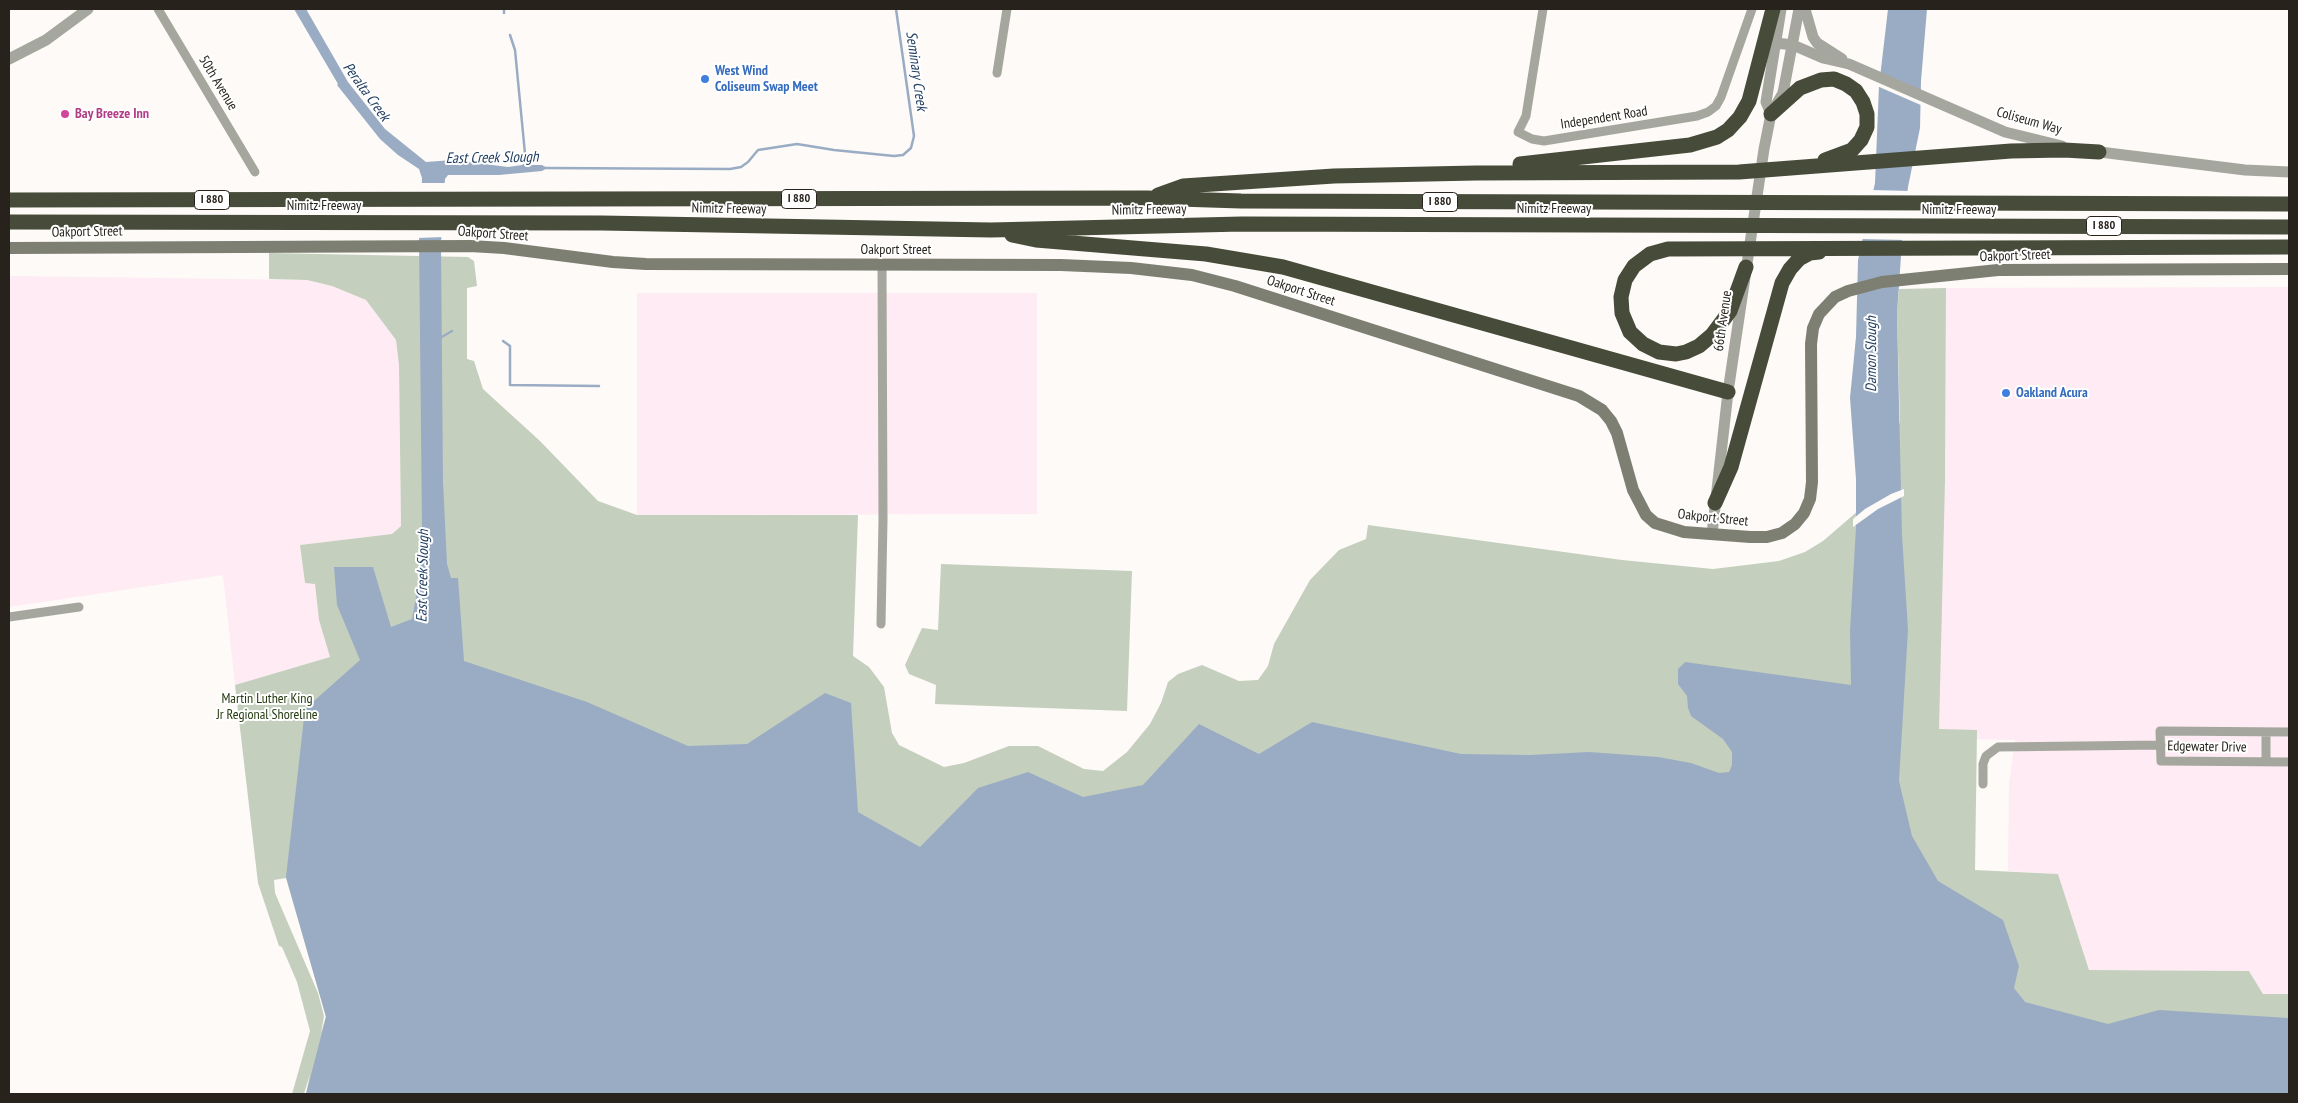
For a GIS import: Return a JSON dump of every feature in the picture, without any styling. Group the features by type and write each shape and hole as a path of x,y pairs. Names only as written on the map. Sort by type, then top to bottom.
{"highway":[{"path":"1476,173 1517,164 1690,145 1716,137 1728,130 1740,117 1749,102 1773,9"},
{"path":"1770,114 1800,88 1821,80 1834,79 1846,84 1856,91 1864,102 1867,114 1866,128 1861,140 1852,150 1841,156 1791,169"},
{"path":"1147,198 1183,186 1334,176 1476,173 1729,172 2038,150 2099,152"},
{"name":"Nimitz Freeway","path":"9,200 1147,198 1241,201 2289,204"},
{"name":"Nimitz Freeway","path":"9,222 451,223 991,230 1242,224 2289,227"},
{"path":"991,230 1036,240 1206,254 1283,267 1728,392"},
{"path":"1716,503 1731,467 1782,282 1799,259 1810,253 1846,248"},
{"path":"1746,267 1730,311 1712,335 1699,346 1676,354 1659,352 1643,344 1630,332 1622,313 1621,297 1625,280 1634,266 1650,254 1668,249 2289,248"}],"main road":[{"name":"Oakport Street","path":"9,248 451,246 504,248 612,262 646,264 1096,266 1192,275 1235,286 1579,396 1602,410 1611,421 1617,434 1633,490 1646,515 1655,523 1684,532 1767,537 1782,533 1795,524 1804,513 1810,499 1812,482 1811,344 1813,328 1826,304 1848,291 1882,282 1909,278 2030,269 2289,270"}],"street":[{"path":"9,59 46,40 88,9"},
{"name":"50th Avenue","path":"158,9 255,172"},
{"path":"997,73 1007,9"},
{"name":"Independent Road","path":"1543,9 1526,116 1518,132 1532,139 1544,141 1697,116 1708,112 1716,106 1721,97 1752,9"},
{"name":"66th Avenue","path":"1770,114 1766,102 1781,9"},
{"name":"66th Avenue","path":"1712,534 1728,392 1764,149 1770,114 1783,93 1799,9"},
{"path":"1805,9 1813,37 1817,43 1849,64"},
{"name":"Coliseum Way","path":"1776,42 1793,45 1823,58 1849,64 2004,132 2056,145 2099,152 2245,170 2289,172"},
{"path":"881,624 884,520 882,265"},
{"path":"9,617 79,607"},
{"name":"Edgewater Drive","path":"2289,732 2160,732 2161,761 2289,762"},
{"path":"2266,732 2266,762"},
{"path":"1983,784 1983,764 1986,756 1998,747 2161,745"}],"shaded area":[{"path":"9,276 307,280 332,286 366,300 396,340 399,365 401,526 393,534 300,545 305,583 315,583 319,620 330,657 235,685 223,575 9,607"},
{"path":"2289,287 2289,994 2263,994 2249,971 2089,970 2058,874 2008,871 2009,784 2015,740 1929,738 1945,481 1946,288"},
{"path":"637,293 1037,293 1037,514 637,515"}],"green space":[{"name":"Martin Luther King Jr Regional Shoreline","path":"269,253 468,257 474,261 477,286 467,288 467,359 474,361 483,389 540,441 598,501 637,515 858,515 853,656 869,667 884,687 892,733 899,745 944,767 964,763 1009,746 1038,746 1084,769 1103,771 1127,752 1150,724 1161,703 1168,682 1178,674 1202,665 1239,681 1258,680 1268,666 1274,644 1310,580 1339,550 1366,539 1368,525 1622,560 1713,569 1779,561 1805,552 1823,541 1866,504 1900,422 1897,314 1899,289 1946,288 1945,481 1939,729 1977,730 1975,870 2058,874 2089,970 2249,971 2263,994 2289,994 2289,1094 306,1094 310,1074 304,1094 292,1094 310,1031 297,982 282,947 279,946 258,883 235,685 330,657 319,620 315,584 305,583 300,545 392,534 401,526 399,365 396,340 366,300 332,286 307,280 269,279","holes":["286,878 326,1016 321,1033 324,1016 318,993 275,893 274,880"]},
{"path":"941,564 1132,571 1127,711 935,704 936,685 909,674 905,665 922,628 938,630"}],"water":[{"name":"Damon Slough","path":"294,9 306,9 348,82 385,129 426,162 453,160 508,167 522,165 526,162 531,165 542,165 547,168 542,171 499,175 448,175 445,179 441,243 443,482 447,564 451,578 458,578 464,661 587,702 688,746 747,744 825,693 851,703 858,812 920,847 978,788 1028,772 1083,797 1143,785 1199,724 1259,754 1312,722 1461,754 1530,755 1589,752 1658,757 1691,763 1719,773 1729,772 1732,765 1732,752 1723,739 1691,716 1687,696 1678,684 1678,669 1685,662 1851,685 1850,631 1856,527 1856,479 1850,398 1856,337 1858,260 1875,183 1879,86 1888,9 1927,9 1921,81 1920,128 1908,187 1903,227 1897,314 1902,535 1908,630 1899,781 1912,836 1938,881 2003,920 2019,966 2014,988 2025,1002 2108,1024 2159,1010 2289,1018 2289,1094 306,1094 326,1017 286,877 305,709 360,660 337,605 334,567 373,567 391,627 412,619 420,575 422,527 419,240 422,178 419,169 398,155 380,139 337,85"}],"pier":[{"path":"1879,72 1924,92 1923,106 1877,86"},
{"path":"419,183 447,183 444,237 417,238"},
{"path":"1871,190 1910,191 1905,240 1860,239"},
{"path":"1904,489 1904,496 1878,509 1853,527 1853,519 1865,509"}],"waterway":[{"name":"East Creek Slough","path":"544,168 730,169 741,167 758,150 797,144 834,150 894,156 903,155 911,148 914,136 896,9"},
{"path":"510,35 515,50 526,164"},
{"path":"440,338 452,331"},
{"path":"503,341 510,346 510,385 599,386"}],"place":[{"name":"West Wind Coliseum Swap Meet","path":"705,79"},
{"name":"Bay Breeze Inn","path":"65,114"},
{"name":"Oakland Acura","path":"2006,393"}],"water label":[{"name":"Seminary Creek","path":"916,71"},
{"name":"Peralta Creek","path":"366,92"}]}
